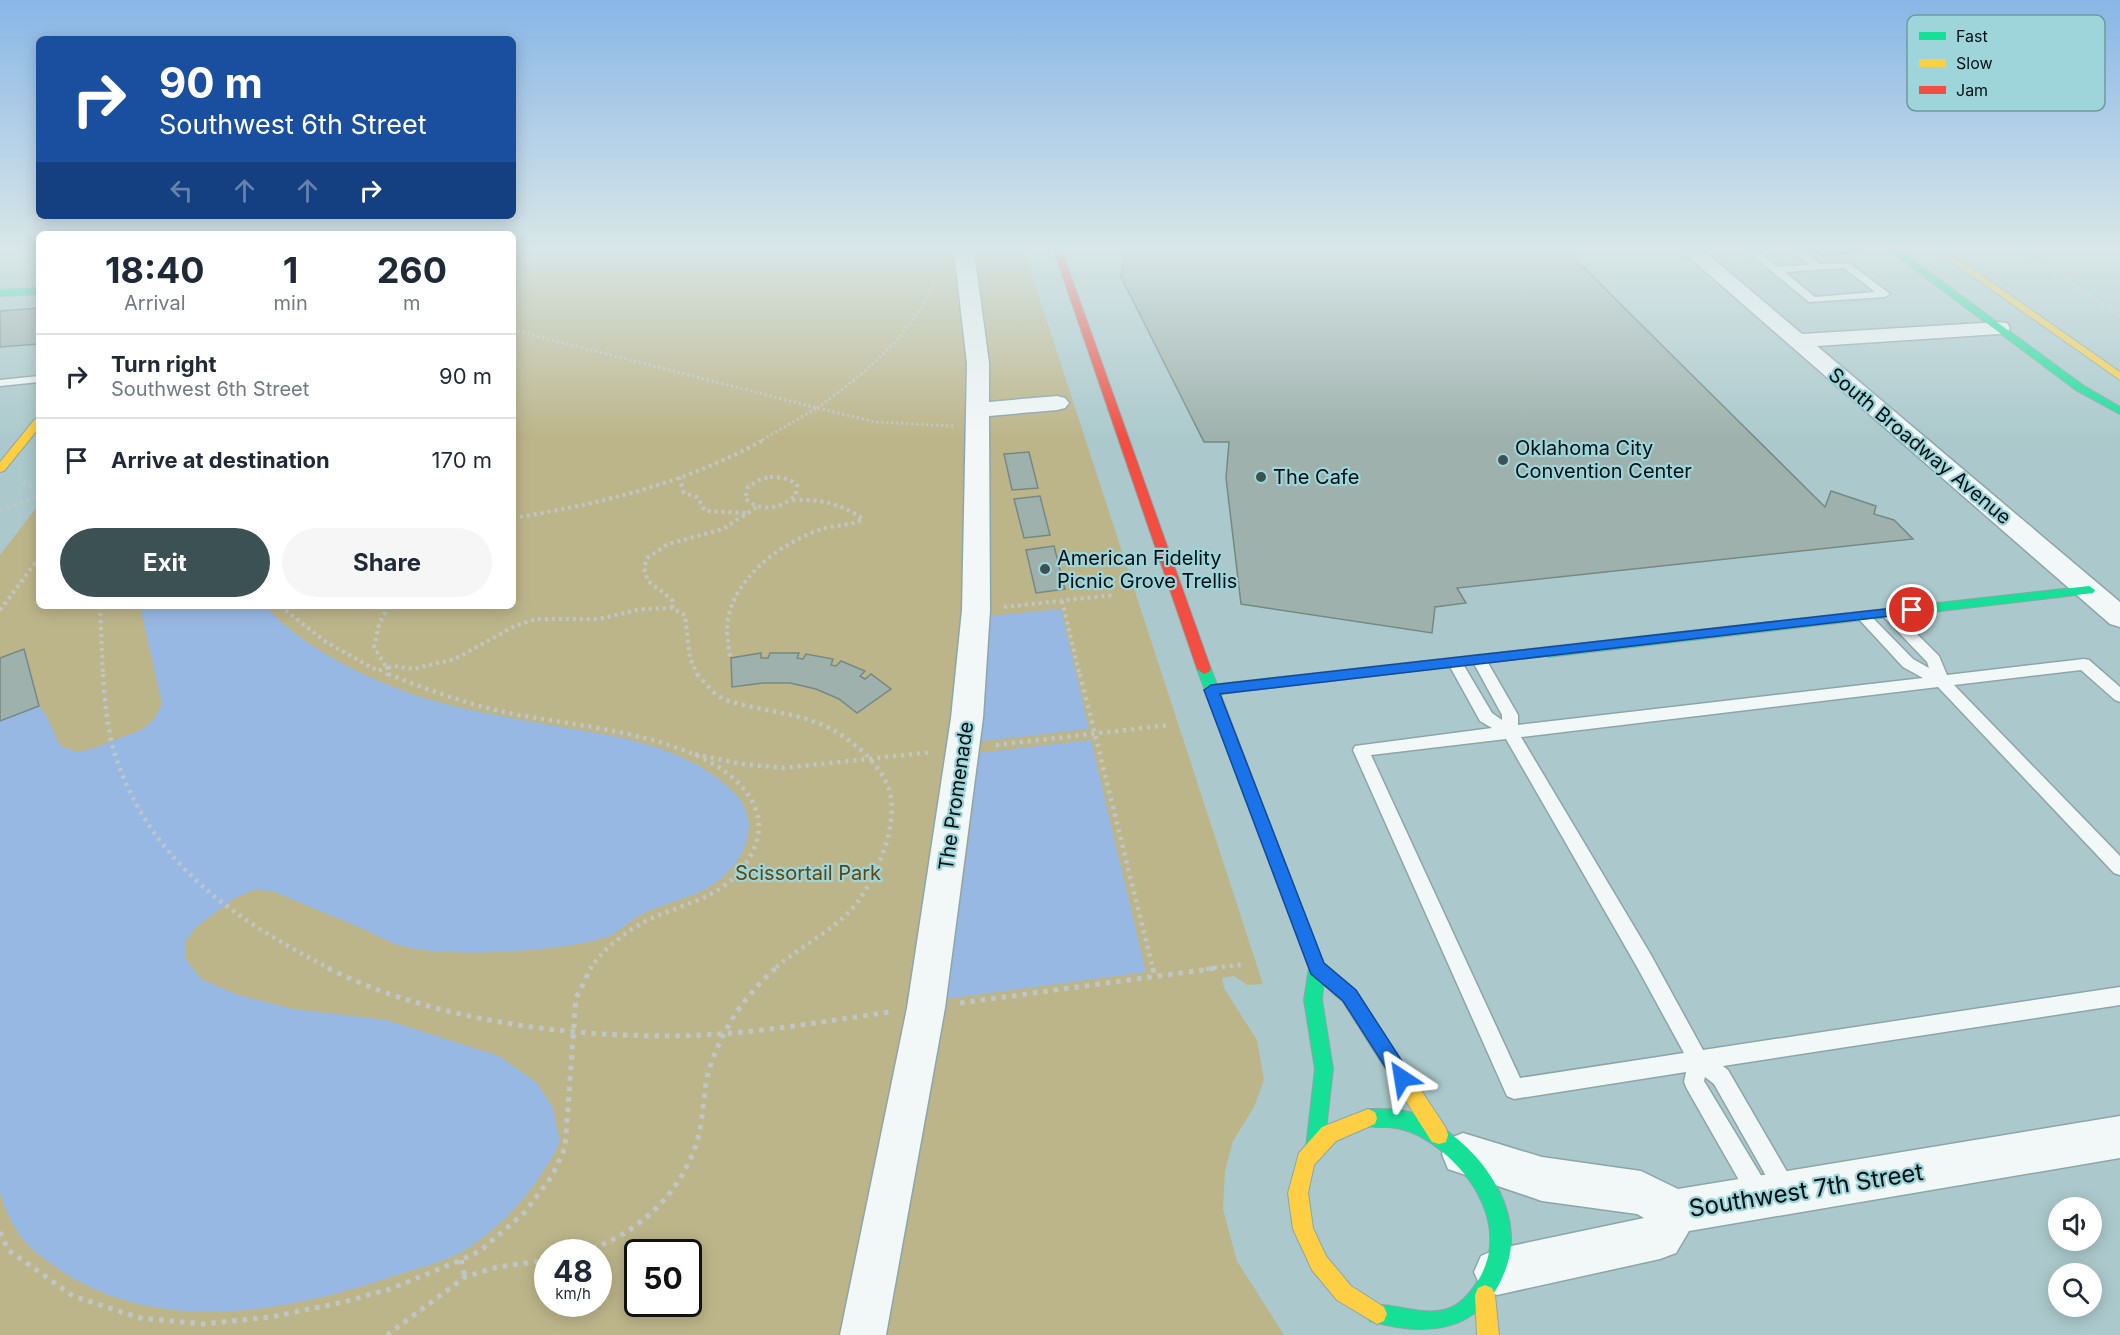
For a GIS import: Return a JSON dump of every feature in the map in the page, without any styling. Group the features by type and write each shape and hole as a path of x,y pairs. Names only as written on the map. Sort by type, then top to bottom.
{"main road":[{"path":"1080,313 1211,690 1317,968 1349,996 1451,1144 1490,1191 1497,1210 1502,1245 1491,1283 1488,1335"},
{"path":"2006,314 2120,377"},
{"path":"2006,314 2079,388 2120,411"},
{"path":"0,469 36,426"},
{"path":"1211,690 2089,590"},
{"path":"1315,1147 1324,1069 1313,1000 1317,968"},
{"path":"1451,1144 1412,1123 1385,1118 1368,1118 1353,1122 1331,1133 1315,1147 1303,1169 1298,1199 1301,1230 1314,1259 1336,1288 1363,1308 1396,1322 1434,1323 1463,1315 1491,1283"},
{"path":"1363,1308 1375,1326"}],"street":[{"name":"The Promenade","path":"863,1335 926,1008 964,748 976,610 978,363 966,313"},
{"name":"South Broadway Avenue","path":"1765,313 2120,617"},
{"path":"1797,341 2006,314"},
{"path":"977,418 1057,403"},
{"name":"Southwest 7th Street","path":"1451,1144 1542,1179 1641,1193 1676,1211 2120,1137"},
{"path":"1491,1283 1660,1237 1676,1211"}],"lane":[{"path":"0,383 36,379"},
{"path":"1888,613 1934,660 1941,681"},
{"path":"1863,616 1908,663 1941,681 2120,868"},
{"path":"1479,660 1510,715 1511,733 1644,961 1698,1060 1694,1082 1774,1195"},
{"path":"1455,663 1486,717 1511,733"},
{"path":"2120,696 2084,664 1361,750 1514,1089 2120,996"}],"path":[{"path":"516,517 585,505 679,477 725,459 817,408 853,383 884,354 917,313"},
{"path":"516,331 884,423 911,426 977,418"},
{"path":"679,477 684,493 697,497 705,511 748,513"},
{"path":"757,507 748,502 745,492 754,482 770,477 787,478 796,485 798,490 792,500"},
{"path":"20,481 36,487"},
{"path":"0,510 36,497"},
{"path":"672,608 673,601 670,596 661,593 649,582 645,570 652,555 670,542 715,531 736,522 757,507 778,506 792,500 822,500 838,504 852,510 863,519 854,525 824,529 800,539 779,550 760,567 740,588 728,615 727,637 730,656"},
{"path":"0,610 36,562"},
{"path":"976,610 1113,595"},
{"path":"1062,601 1155,978"},
{"path":"283,609 310,633 350,658 378,671 394,666 413,669 455,659 515,626 536,619 599,619 641,609 672,608 685,615 688,625 688,655 695,674 707,688 721,698 738,705 786,713 817,723 837,733 855,745 875,764 890,791 885,851 868,890 828,932 778,964 740,1007 725,1034 707,1079 699,1134 693,1154 684,1171 671,1191 635,1226 612,1242"},
{"path":"100,609 109,721 114,751 121,772 155,837 192,880 245,924 312,960 366,984 435,1006 504,1023 574,1031 665,1036 725,1034 1246,964"},
{"path":"0,1232 8,1250 73,1296 140,1318 202,1324 271,1317 344,1302 390,1289 480,1251 524,1213 552,1176 565,1148 576,998 591,967 616,941 645,922 697,902 725,886 745,865 758,840 759,818 751,796 729,774 689,752 641,736 505,712 446,697 387,674 387,668 374,647 379,624 387,609"},
{"path":"461,1260 465,1276"},
{"path":"387,1335 465,1276 497,1267 534,1262"}],"green space":[{"name":"Scissortail Park","path":"516,313 1044,313 1263,984 1247,985 1234,976 1222,978 1224,988 1257,1040 1264,1080 1254,1107 1233,1141 1225,1171 1223,1209 1237,1261 1284,1335 0,1335 0,555 36,508 36,609 516,609"}],"water":[{"path":"141,609 268,609 315,648 374,679 415,695 456,707 632,740 657,748 682,757 705,770 734,792 744,806 749,822 747,839 740,856 723,877 701,892 651,910 633,919 614,934 590,942 504,952 444,952 418,949 398,945 272,891 253,890 235,898 195,928 185,942 186,959 201,979 238,995 293,1009 386,1020 499,1056 537,1083 553,1108 560,1142 542,1174 508,1216 458,1254 428,1266 306,1301 221,1312 179,1310 137,1304 97,1290 60,1270 38,1254 22,1238 10,1219 0,1193 0,721 39,706 45,713 61,746 77,752 95,748 143,729 154,719 162,704"},
{"path":"1061,609 1089,729 973,742 990,616"},
{"path":"1091,740 1146,972 939,1000 961,898 972,818 977,753"}],"building":[{"path":"0,313 36,313 36,344 0,347"},
{"name":"Oklahoma City Convention Center","path":"1139,313 1630,313 1825,507 1831,491 1876,506 1874,514 1894,520 1913,539 1457,588 1466,603 1435,607 1432,633 1241,604 1226,478 1229,442 1204,442"},
{"path":"1029,452 1038,488 1012,490 1004,454"},
{"name":"American Fidelity Picnic Grove Trellis","path":"1040,496 1050,535 1024,538 1014,499"},
{"name":"American Fidelity Picnic Grove Trellis","path":"1054,546 1065,589 1036,593 1026,550"},
{"path":"24,649 39,706 0,721 0,658"},
{"path":"761,653 761,658 768,658 770,653 799,653 797,658 803,659 806,654 833,659 831,665 836,666 841,661 865,671 860,676 865,679 871,674 891,689 857,713 839,699 816,689 790,683 763,683 732,687 731,658"}],"traffic: fast":[{"path":"1979,313 2080,388 2120,411"},
{"path":"1548,652 2089,590"},
{"path":"1204,669 1317,968 1313,1000 1324,1069 1315,1147"},
{"path":"1368,1118 1408,1121 1436,1135 1458,1152 1476,1172 1490,1195 1499,1220 1501,1245 1495,1271 1481,1295 1461,1314 1436,1322 1411,1321 1377,1314"}],"traffic: slow":[{"path":"2030,313 2120,377"},
{"path":"0,469 36,425"},
{"path":"1317,968 1349,996 1439,1135"},
{"path":"1368,1118 1329,1134 1306,1160 1298,1193 1303,1229 1319,1263 1344,1293 1377,1314"},
{"path":"1485,1295 1488,1335"}],"traffic: jam":[{"path":"1080,313 1204,669"},
{"path":"1211,690 1548,652"}],"place":[{"name":"Oklahoma City Convention Center","path":"1503,460"},
{"name":"The Cafe","path":"1261,477"},
{"name":"American Fidelity Picnic Grove Trellis","path":"1045,569"}],"route":[{"path":"1402,1078 1349,996 1317,968 1211,690 1912,610"}]}
